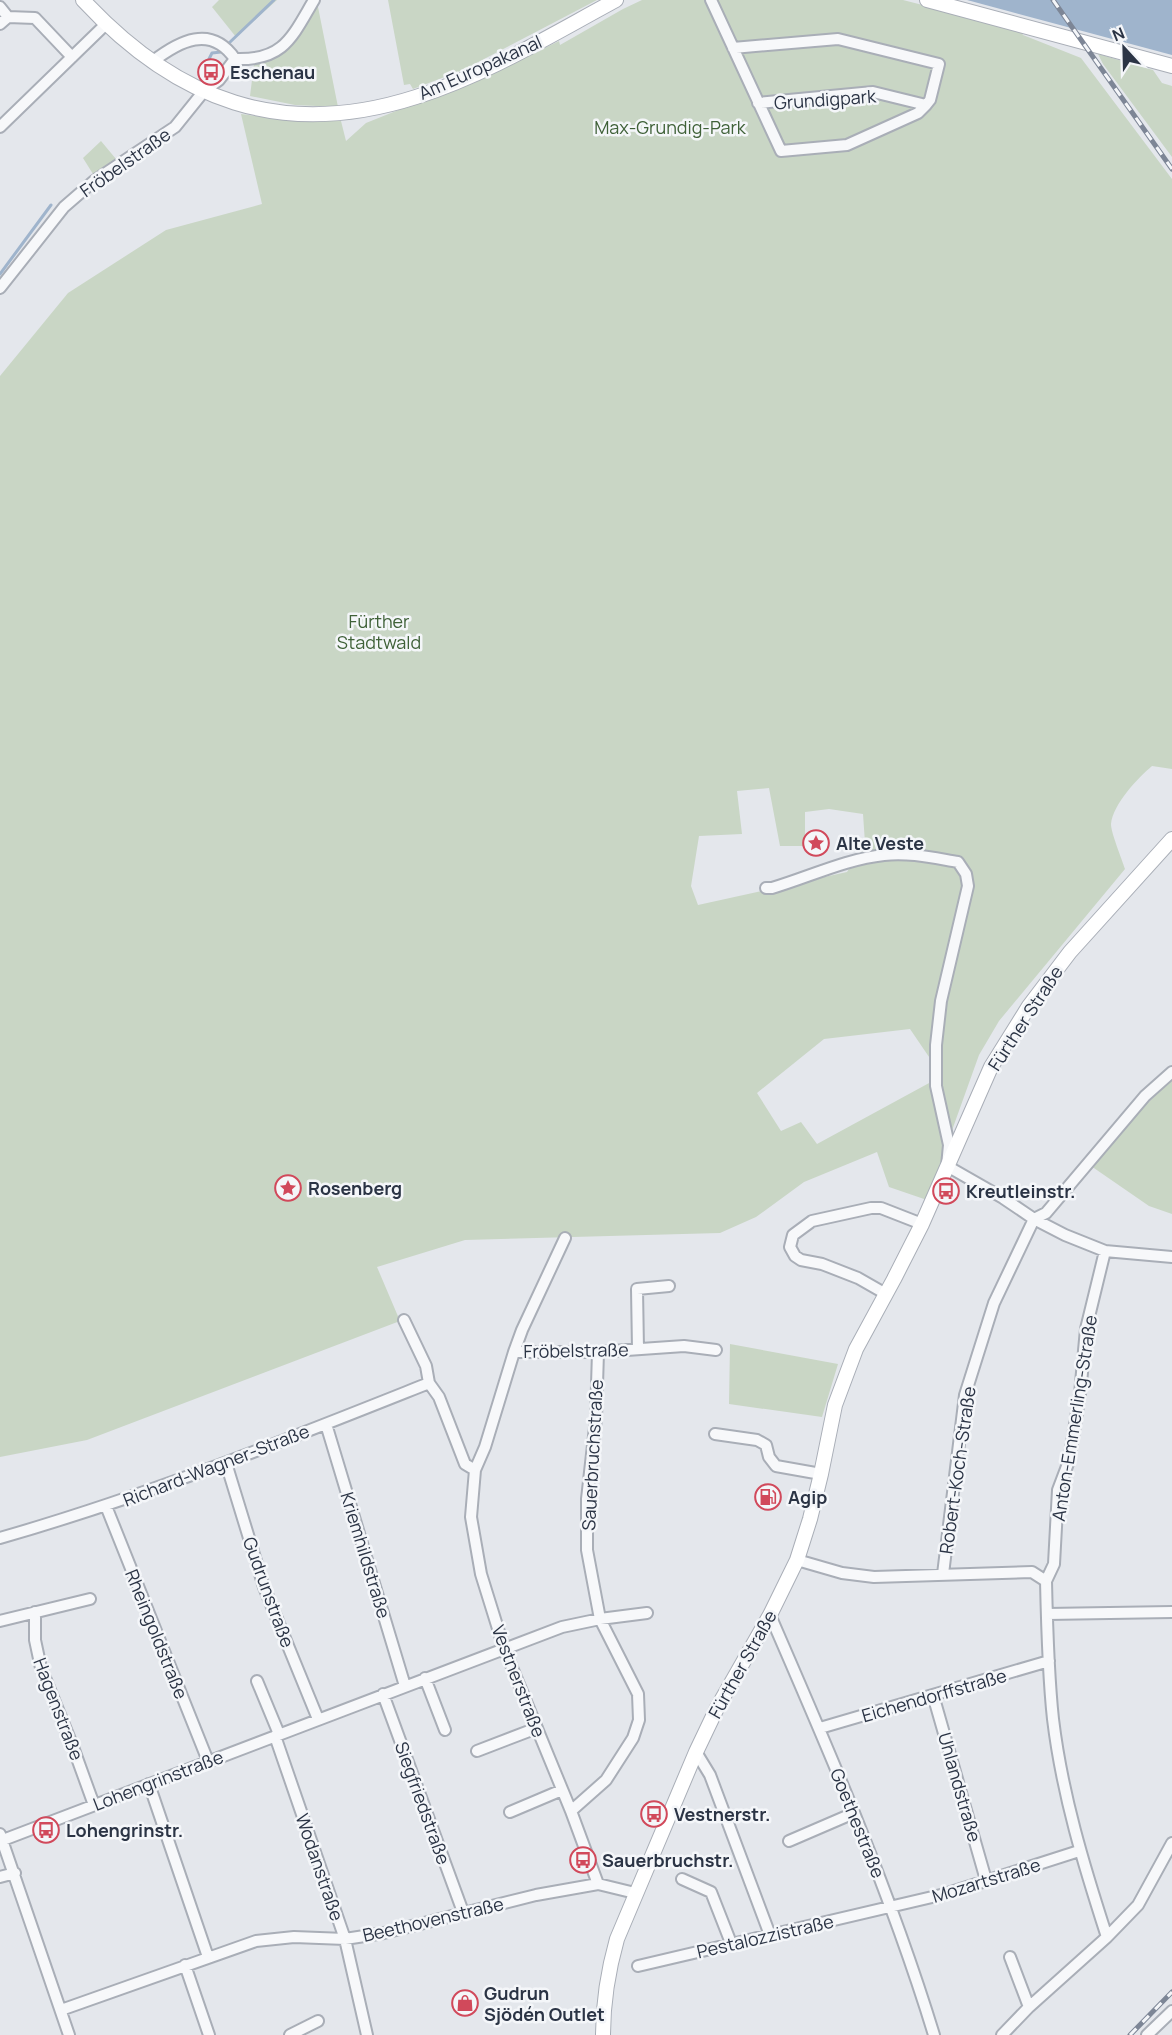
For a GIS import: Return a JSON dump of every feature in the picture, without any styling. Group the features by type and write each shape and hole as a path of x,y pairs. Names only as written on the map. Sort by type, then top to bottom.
{"main road":[{"name":"Am Europakanal","path":"84,0 106,24 152,62 204,91 240,105 273,112 332,114 369,109 416,97 461,80 506,59 616,0"},
{"path":"927,0 1172,66"},
{"name":"Fürther Straße","path":"603,2035 603,2006 608,1970 616,1939 696,1752 720,1702 770,1615 796,1560 810,1519 835,1405 856,1349 922,1224 991,1067 1029,1006 1070,952 1172,839"}],"street":[{"path":"152,62 174,47 203,38 218,42 235,59 267,57 284,46 314,0"},
{"name":"Grundigpark","path":"711,0 781,151 847,145 918,113 926,105"},
{"path":"0,7 4,20 35,18 72,57"},
{"path":"0,127 106,24"},
{"path":"733,48 838,39 939,64 930,100 926,105"},
{"name":"Fröbelstraße","path":"0,288 64,207 94,181 176,127 204,91 219,80 235,59"},
{"name":"Grundigpark","path":"758,104 873,92 926,105"},
{"path":"766,888 884,855 912,854 958,862 966,874 968,885 941,1001 936,1045 936,1086 949,1145 947,1166 1003,1198 1034,1220 1065,1236 1105,1251 1172,1257"},
{"name":"Robert-Koch-Straße","path":"943,1574 965,1395 994,1303 1034,1220 1046,1213 1145,1096 1172,1072"},
{"path":"886,1294 858,1278 822,1264 801,1260 795,1256 790,1246 793,1235 812,1221 871,1208 881,1208 922,1224"},
{"name":"Vestnerstraße","path":"565,1238 514,1352 475,1470 471,1517 481,1574 504,1648 571,1810 598,1884"},
{"name":"Anton-Emmerling-Straße","path":"1105,1251 1086,1329 1080,1394 1068,1466 1058,1490 1054,1564 1046,1581 1053,1719 1064,1784 1080,1851 1107,1937"},
{"name":"Fröbelstraße","path":"638,1349 637,1289 669,1286"},
{"path":"404,1320 426,1366 429,1383 439,1396 465,1464 475,1470"},
{"name":"Fröbelstraße","path":"514,1352 598,1352 684,1346 716,1350"},
{"name":"Sauerbruchstraße","path":"571,1810 606,1780 633,1738 639,1720 638,1694 600,1618 587,1550 587,1498 596,1418 598,1352"},
{"name":"Richard-Wagner-Straße","path":"0,1538 106,1506 226,1463 429,1383"},
{"name":"Kriemhildstraße","path":"326,1424 405,1686"},
{"path":"715,1434 757,1440 766,1445 769,1457 776,1466 821,1474"},
{"name":"Gudrunstraße","path":"226,1463 264,1587 318,1719"},
{"name":"Rheingoldstraße","path":"106,1506 207,1761"},
{"path":"796,1560 842,1573 874,1577 1032,1572 1046,1581"},
{"path":"0,1622 35,1611 90,1599"},
{"name":"Hagenstraße","path":"35,1611 35,1640 41,1668 94,1805"},
{"path":"1047,1614 1172,1612"},
{"name":"Lohengrinstraße","path":"1,1836 94,1805 562,1627 600,1618 647,1613"},
{"name":"Goethestraße","path":"770,1615 820,1728 892,1908 934,2035"},
{"name":"Eichendorffstraße","path":"820,1728 1049,1661"},
{"path":"425,1678 446,1730"},
{"path":"257,1681 277,1735"},
{"name":"Siegfriedstraße","path":"383,1694 463,1912"},
{"name":"Uhlandstraße","path":"933,1695 986,1880"},
{"path":"477,1751 537,1728"},
{"name":"Wodanstraße","path":"277,1735 345,1939 367,2035"},
{"path":"696,1752 710,1775 770,1935"},
{"path":"149,1784 208,1957"},
{"path":"510,1812 562,1790"},
{"path":"789,1840 854,1813"},
{"path":"1,1836 69,2035"},
{"path":"1002,2035 1138,1905 1172,1843"},
{"name":"Mozartstraße","path":"892,1908 945,1894 1080,1851"},
{"path":"0,1877 15,1873"},
{"path":"682,1880 711,1892 731,1943"},
{"name":"Beethovenstraße","path":"61,2010 256,1941 294,1937 345,1939 384,1933 536,1895 598,1884 635,1893"},
{"name":"Pestalozzistraße","path":"638,1966 892,1908"},
{"path":"1010,1957 1029,2007"},
{"path":"185,1965 210,2035"},
{"path":"1147,2035 1172,2011"},
{"path":"290,2035 318,2021"}],"green space":[{"path":"219,0 277,0 236,37 212,7"},
{"path":"388,0 597,0 463,70 413,89 410,84 404,85"},
{"name":"Fürther Stadtwald","path":"642,0 903,0 1020,30 1023,35 1081,58 1172,179 1172,769 1152,766 1133,784 1116,808 1111,828 1125,869 999,1021 979,1055 927,1200 889,1187 877,1152 804,1182 756,1217 720,1233 465,1240 377,1267 400,1321 87,1440 0,1457 0,376 68,293 166,230 262,204 241,114 293,121 341,121 346,141 366,123 506,67 559,41 560,45","holes":["769,788 780,846 805,846 805,812 829,809 863,814 865,843 847,872 698,905 691,886 699,836 742,834 737,791","910,1029 942,1076 817,1144 801,1122 781,1131 757,1093 824,1039"]},
{"path":"317,2 338,107 295,105 250,96 254,64 289,47"},
{"path":"1098,54 1153,70 1162,83 1172,86 1172,157 1103,64"},
{"path":"101,141 116,159 93,174 83,158"},
{"path":"1172,1080 1172,1214 1149,1206 1091,1166 1124,1125"},
{"path":"730,1344 838,1364 822,1417 729,1404"}],"water":[{"path":"967,0 1172,0 1172,55"}],"waterway":[{"path":"228,44 274,0"},
{"path":"207,63 212,53 221,52"},
{"path":"0,274 51,205"}],"railway":[{"path":"1053,0 1172,169"},
{"path":"1130,2035 1172,1992"}],"place":[{"name":"Eschenau","path":"211,72"},
{"name":"Alte Veste","path":"816,843"},
{"name":"Rosenberg","path":"288,1188"},
{"name":"Kreutleinstr.","path":"946,1191"},
{"name":"Agip","path":"768,1497"},
{"name":"Vestnerstr.","path":"654,1814"},
{"name":"Lohengrinstr.","path":"46,1830"},
{"name":"Sauerbruchstr.","path":"583,1860"},
{"name":"Gudrun Sjödén Outlet","path":"465,2003"}],"park label":[{"name":"Max-Grundig-Park","path":"670,127"}]}
